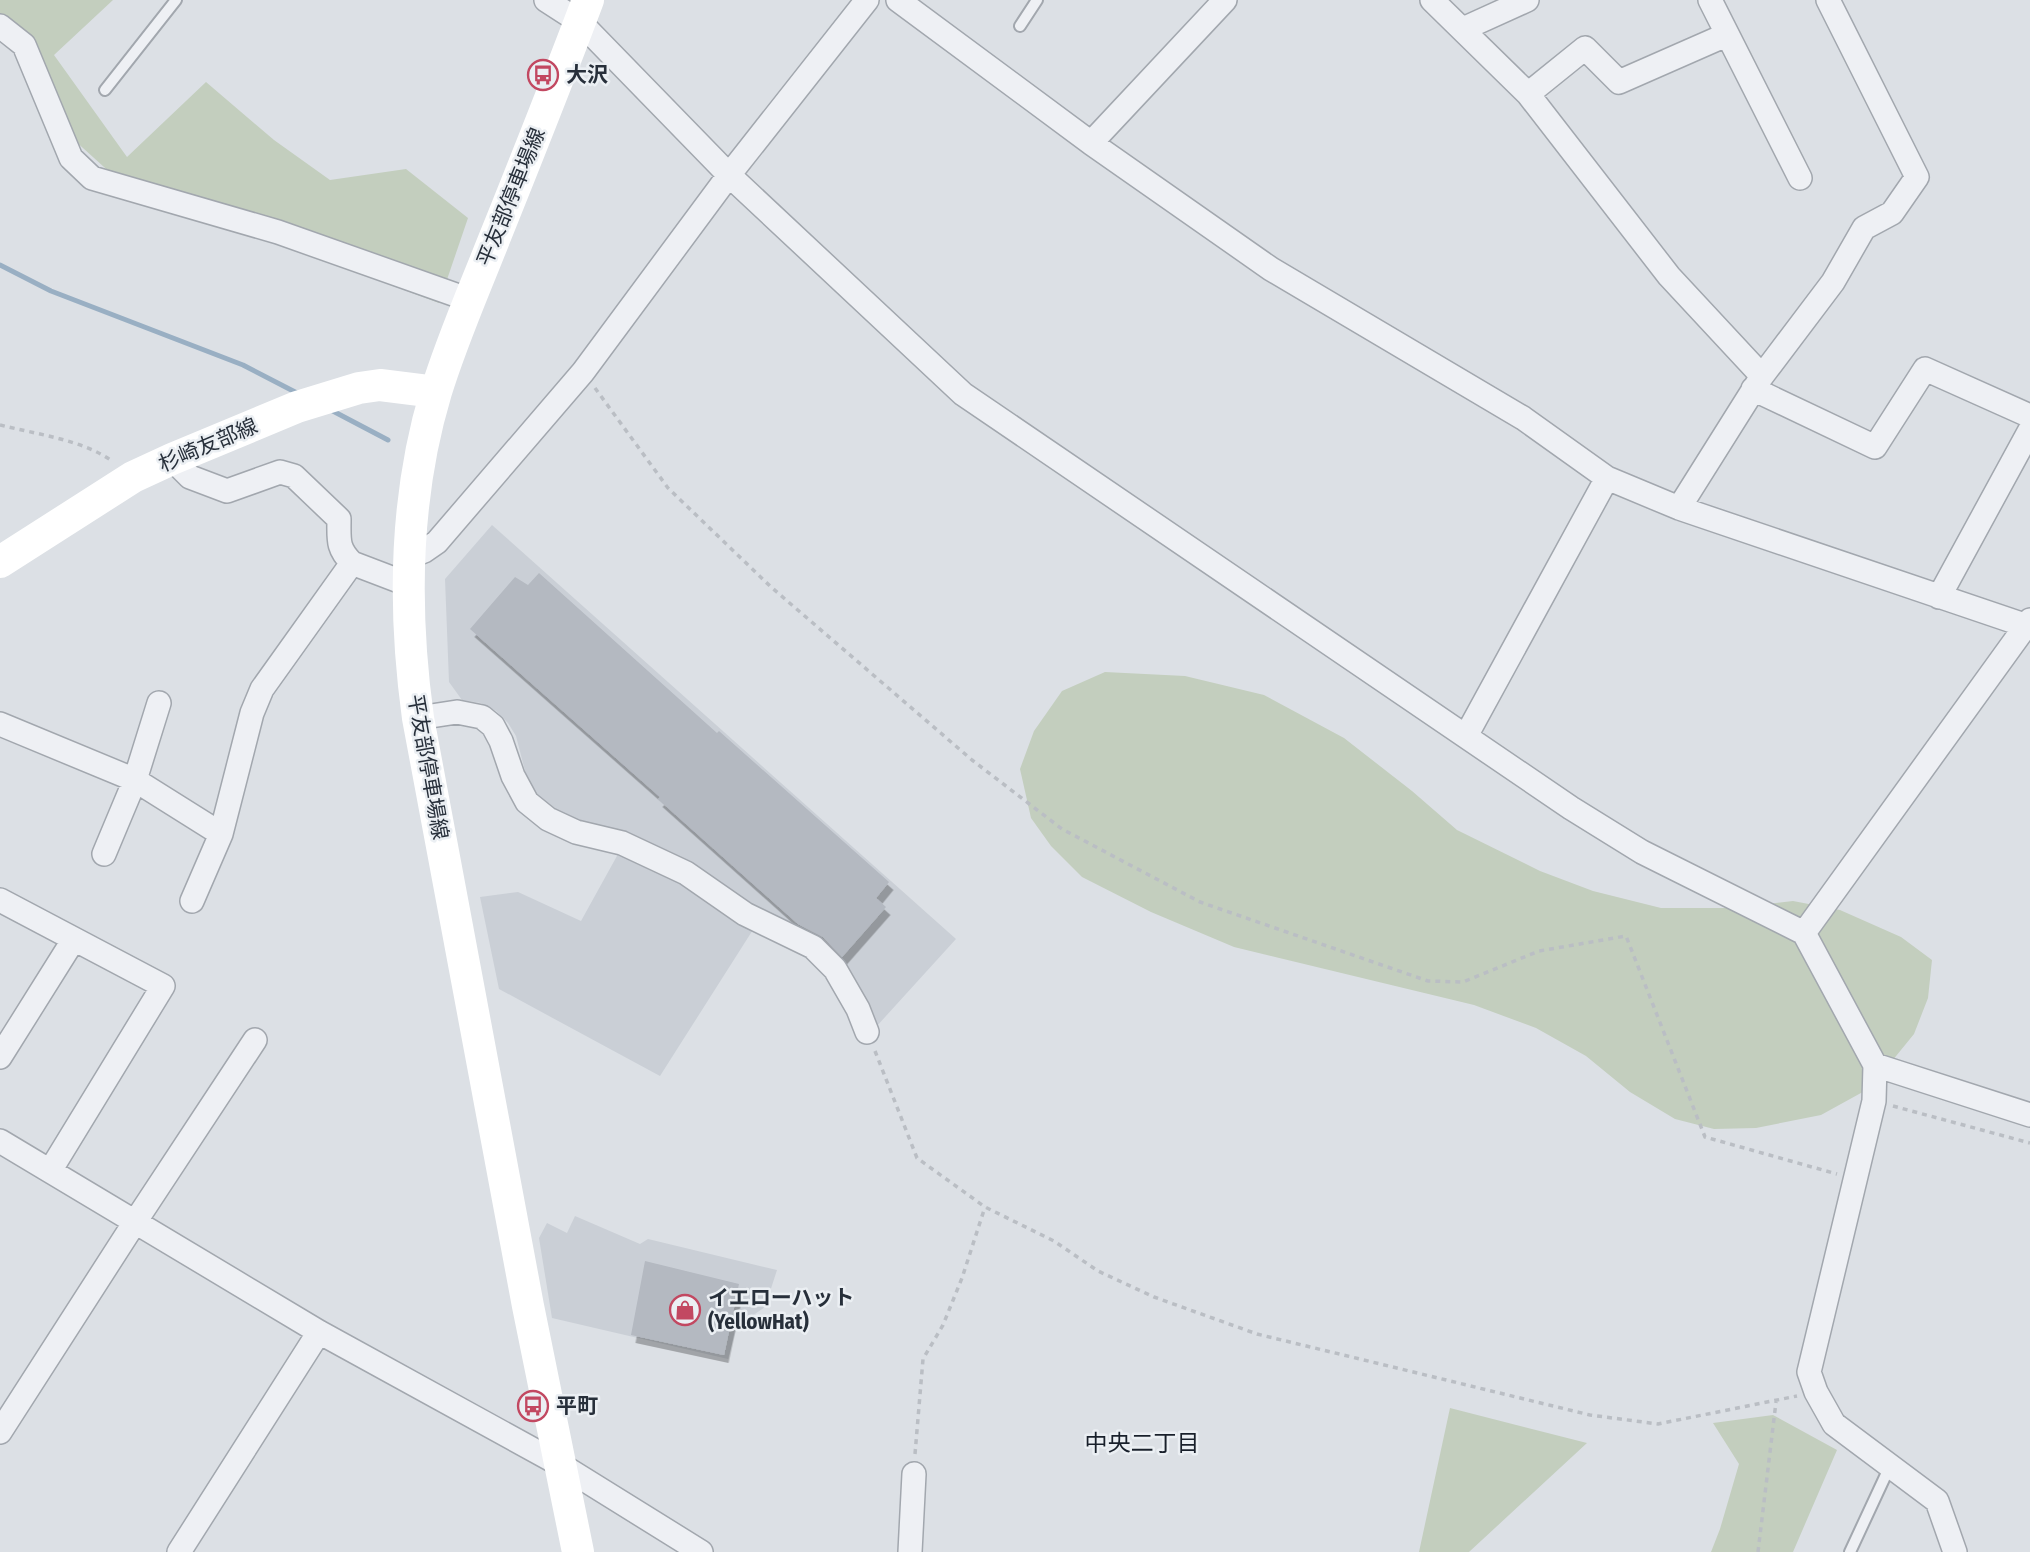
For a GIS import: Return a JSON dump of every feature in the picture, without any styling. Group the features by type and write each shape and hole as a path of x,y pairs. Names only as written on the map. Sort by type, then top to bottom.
{"main road":[{"name":"平友部停車場線","path":"578,1552 510,1210 418,718 408,629 408,570 420,464 436,392 584,11"},
{"name":"杉崎友部線","path":"0,562 134,477 297,407 359,388 380,385 436,392"}],"street":[{"path":"546,0 584,11 729,175 963,394 1571,808 1642,852 1804,933 1875,1065 1874,1101 1809,1372 1816,1392 1834,1424 1937,1501 1955,1552"},
{"path":"172,459 190,477 227,491 279,472 294,476 339,519 338,540 341,552 352,563 408,570 424,551 437,542 583,372 729,175 867,0"},
{"path":"898,0 1091,144 1271,269 1523,418 1607,478 1679,508 1939,597 2029,624 1804,933"},
{"path":"1091,144 1225,0"},
{"path":"1432,0 1528,94 1669,276 1757,383 1875,447 1925,369 2030,416"},
{"path":"1463,29 1527,0"},
{"path":"1710,0 1800,178"},
{"path":"1679,508 1757,383 1833,282 1864,228 1892,213 1917,177 1828,0"},
{"path":"0,26 24,46 71,158 92,178 278,232 470,300"},
{"path":"1528,94 1585,48 1619,82 1726,34"},
{"path":"1939,597 2030,430"},
{"path":"1466,736 1607,478"},
{"path":"192,901 221,834 252,713 262,689 352,563"},
{"path":"104,854 135,780 159,704"},
{"path":"418,718 457,712 482,717 493,726 501,741 513,776 527,802 548,819 576,832 622,843 687,873 745,914 813,947 835,969 858,1009 867,1032"},
{"path":"0,724 135,780 221,834"},
{"path":"0,900 163,986 50,1171"},
{"path":"0,1057 74,939"},
{"path":"0,1432 256,1040"},
{"path":"1875,1065 2030,1115"},
{"path":"0,1141 319,1332 561,1465 701,1552"},
{"path":"179,1552 319,1332"},
{"path":"910,1552 914,1474"}],"lane":[{"path":"105,90 177,0"},
{"path":"1020,26 1037,0"},
{"path":"1850,1552 1889,1466"}],"path":[{"path":"583,372 668,488 771,587 972,761 1062,829 1200,902 1428,981 1463,982 1539,951 1626,936 1705,1137 1855,1179"},
{"path":"0,425 99,452 134,477"},
{"path":"867,1032 917,1158 985,1207 1054,1241 1098,1271 1154,1297 1257,1334 1590,1415 1658,1424 1816,1392"},
{"path":"1874,1101 2030,1143"},
{"path":"914,1474 923,1359 943,1325 962,1278 985,1207"},
{"path":"1758,1552 1776,1402"}],"shaded area":[{"path":"492,525 956,939 876,1027 841,965 763,914 660,1076 499,989 480,897 518,892 581,921 628,836 572,819 554,810 530,790 516,736 508,723 496,711 481,703 462,700 449,682 445,579"},
{"path":"575,1216 640,1244 648,1239 777,1270 765,1307 737,1326 728,1359 552,1318 539,1238 547,1223 567,1233"}],"green space":[{"path":"0,0 113,0 54,55 127,157 206,82 274,140 330,180 406,169 468,218 439,303 125,186 42,111 28,46 0,21"},
{"path":"1105,672 1185,676 1264,695 1344,738 1457,830 1540,871 1593,891 1661,908 1734,908 1793,901 1840,910 1901,937 1932,960 1928,998 1914,1034 1870,1088 1821,1115 1756,1128 1714,1129 1675,1119 1630,1092 1586,1056 1536,1028 1474,1005 1234,947 1151,912 1082,877 1051,846 1031,818 1020,769 1034,731 1062,691"},
{"path":"1450,1408 1587,1443 1469,1552 1419,1552"},
{"path":"1773,1415 1837,1450 1793,1552 1711,1552 1739,1464 1713,1423"}],"building":[{"path":"539,573 717,733 719,731 889,882 876,898 886,907 842,957 823,937 798,924 658,799 660,797 470,629 515,577 528,585"},
{"name":"イエローハット (YellowHat)","path":"645,1261 739,1284 724,1355 631,1335"}],"waterway":[{"path":"0,265 51,291 243,365 299,394"},
{"path":"329,409 388,440"}],"place":[{"name":"大沢","path":"543,75"},
{"name":"イエローハット (YellowHat)","path":"685,1310"},
{"name":"平町","path":"533,1406"}],"district":[{"name":"中央二丁目","path":"1142,1443"}]}
